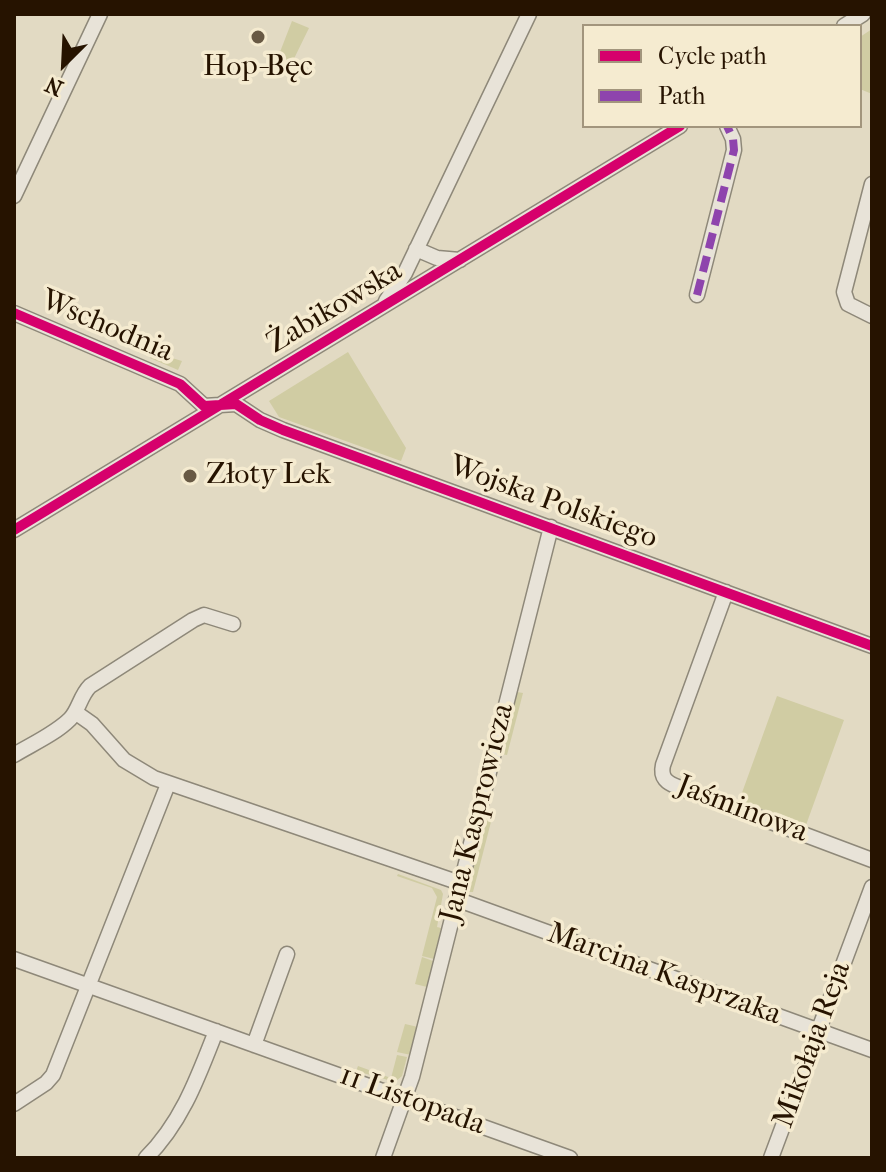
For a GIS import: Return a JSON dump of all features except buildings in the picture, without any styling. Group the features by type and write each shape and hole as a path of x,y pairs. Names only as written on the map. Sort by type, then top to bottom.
{"street":[{"path":"14,196 100,14"},
{"path":"377,310 396,289 529,14"},
{"name":"Żabikowska","path":"14,530 677,128"},
{"path":"697,295 734,150 728,128"},
{"path":"872,184 844,292 848,304 872,316"},
{"path":"416,249 444,259 460,260"},
{"name":"Wschodnia","path":"14,313 180,384 204,406 221,405"},
{"name":"Wojska Polskiego","path":"221,405 236,404 256,418 283,430 872,646"},
{"name":"Jana Kasprowicza","path":"383,1158 405,1099 551,527"},
{"name":"Jaśminowa","path":"726,592 663,765 665,780 872,860"},
{"path":"14,755 61,726 75,712 90,686 198,616 210,616 233,624"},
{"path":"75,712 92,724 124,760 168,784 199,791 460,883"},
{"path":"14,1104 41,1087 53,1075 168,784"},
{"name":"Mikołaja Reja","path":"771,1158 872,887"},
{"name":"Marcina Kasprzaka","path":"456,899 872,1050"},
{"path":"254,1045 287,954"},
{"name":"11 Listopada","path":"14,959 570,1158"},
{"path":"146,1158 186,1104 216,1031"}],"shaded area":[{"path":"292,21 309,28 286,75 273,70"},
{"path":"872,29 872,94 862,90 862,36"},
{"path":"152,352 182,361 178,370 150,358"},
{"path":"348,352 406,448 401,461 279,417 269,401"},
{"path":"517,692 523,693 507,755 502,754 500,751"},
{"path":"777,696 844,720 806,825 739,801"},
{"path":"486,813 493,814 473,892 467,892 466,887"},
{"path":"398,874 441,890 443,894 437,927 441,928 434,959 422,956 437,897 432,888"},
{"path":"422,957 433,961 427,987 415,984"},
{"path":"405,1024 418,1027 411,1055 397,1052"},
{"path":"397,1055 407,1057 402,1076 395,1082 356,1071 358,1066 391,1078"}],"marked path":[{"path":"697,295 734,150 728,128"}],"cycle path":[{"path":"14,530 677,128"},
{"path":"14,313 180,384 204,406 236,404 283,430 872,646"}],"place":[{"name":"Hop-Bęc","path":"258,37"},
{"name":"Złoty Lek","path":"190,476"}]}
